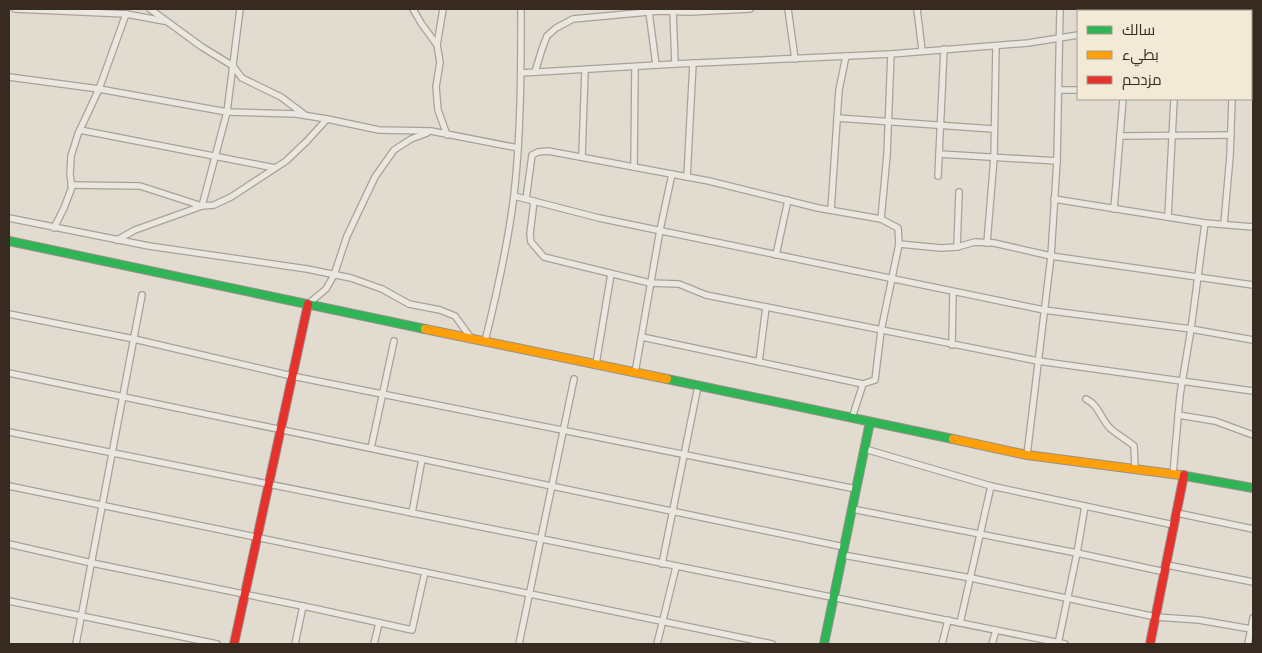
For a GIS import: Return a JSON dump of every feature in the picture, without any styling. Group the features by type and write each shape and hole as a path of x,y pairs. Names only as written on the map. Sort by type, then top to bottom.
{"street":[{"path":"15,9 126,14 166,22"},
{"path":"150,9 166,22 233,66 242,78 281,97 306,116"},
{"path":"202,206 227,112 240,9"},
{"path":"413,9 437,45"},
{"path":"442,9 437,45 440,62 436,87 438,110 448,135"},
{"path":"485,341 497,293 514,196 521,73 521,9"},
{"path":"536,72 542,48 548,36 565,22 573,19 659,10 690,12 750,9"},
{"path":"788,9 795,59"},
{"path":"917,9 922,50"},
{"path":"1027,455 1050,256 1057,161 1060,9"},
{"path":"673,11 675,64"},
{"path":"649,12 656,65"},
{"path":"54,228 64,208 71,184 71,156 80,130 99,89 126,14"},
{"path":"521,73 891,54 922,50 1028,43 1077,34"},
{"path":"987,243 994,158 996,46"},
{"path":"938,176 944,49"},
{"path":"881,219 887,155 891,54"},
{"path":"831,210 839,90 846,56"},
{"path":"687,177 693,63"},
{"path":"634,167 635,66"},
{"path":"582,156 585,70"},
{"path":"9,77 99,89 227,112 306,116 380,130 431,132 518,148"},
{"path":"1059,90 1077,90"},
{"path":"1114,209 1123,100"},
{"path":"1168,217 1174,100"},
{"path":"1224,224 1232,100"},
{"path":"837,118 994,129"},
{"path":"117,240 135,230 202,206 214,205 231,197 286,161 327,119"},
{"path":"80,130 275,168"},
{"path":"235,644 308,304 326,289 334,275 347,236 375,177 394,150 411,138 431,132"},
{"path":"1120,136 1230,136"},
{"path":"526,199 532,157 534,154 548,151 687,177 831,210 881,219 898,228 899,244 881,331 875,380 863,384 642,337"},
{"path":"939,154 1057,161"},
{"path":"635,373 650,283 672,174"},
{"path":"71,184 140,186 202,206"},
{"path":"957,247 959,192"},
{"path":"514,196 599,218 1044,310 1253,340"},
{"path":"1054,199 1205,223 1253,227"},
{"path":"776,255 788,200"},
{"path":"534,202 530,234 531,242 544,257 650,283 679,284 706,295 952,345 1038,361 1253,391"},
{"path":"9,218 117,240 351,278 382,290 409,304 440,310 454,316 471,338"},
{"path":"1173,474 1181,381 1191,330 1205,223"},
{"path":"9,241 1027,455 1184,475 1253,488"},
{"path":"899,244 941,248 957,247 976,242 987,243 1011,246 1050,256 1253,285"},
{"path":"596,364 611,274"},
{"path":"952,345 954,292"},
{"path":"76,644 142,296"},
{"path":"759,362 766,307"},
{"path":"9,314 134,339 292,376 856,490"},
{"path":"370,448 394,341"},
{"path":"9,373 673,511 844,551 1068,599 1156,617 1199,620 1251,629"},
{"path":"526,644 519,643 565,431 574,379"},
{"path":"852,418 863,384"},
{"path":"662,564 698,386"},
{"path":"1086,399 1098,409 1111,429 1134,446 1136,468"},
{"path":"1178,415 1215,421 1253,435"},
{"path":"824,644 870,422"},
{"path":"9,432 1065,644"},
{"path":"865,449 991,486 1174,525"},
{"path":"412,513 422,459"},
{"path":"1150,644 1184,475"},
{"path":"9,486 772,644"},
{"path":"960,623 991,486"},
{"path":"1058,643 1077,553 1084,506"},
{"path":"852,509 1077,553 1253,582"},
{"path":"1177,513 1253,529"},
{"path":"9,544 412,630 425,572"},
{"path":"657,644 676,567"},
{"path":"9,601 217,644"},
{"path":"295,644 303,606"},
{"path":"1248,644 1253,618"},
{"path":"942,644 948,620"},
{"path":"374,644 379,623"},
{"path":"992,644 996,630"}],"traffic: fast":[{"path":"9,241 425,329"},
{"path":"667,379 953,439"},
{"path":"824,644 870,422"},
{"path":"1180,475 1253,488"}],"traffic: slow":[{"path":"425,329 667,379"},
{"path":"953,439 1027,455 1180,475"}],"traffic: jam":[{"path":"234,644 308,304"},
{"path":"1150,644 1184,475"}]}
